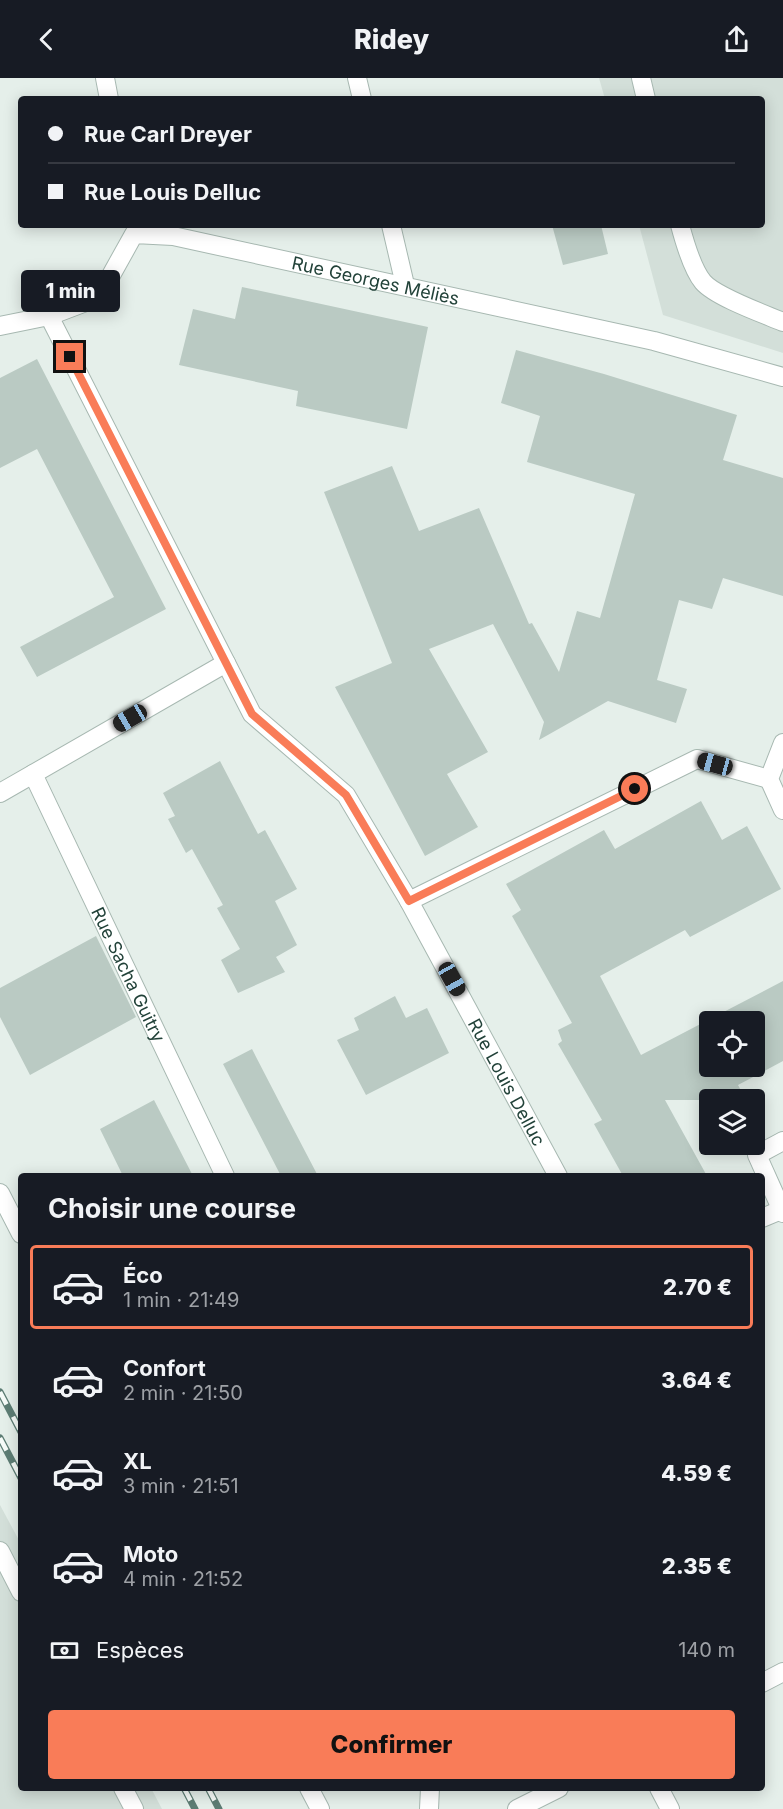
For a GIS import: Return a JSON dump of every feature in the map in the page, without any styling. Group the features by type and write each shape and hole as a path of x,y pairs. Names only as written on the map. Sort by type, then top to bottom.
{"street":[{"path":"105,78 108,96"},
{"path":"357,78 361,96"},
{"path":"641,78 645,96"},
{"path":"392,228 405,285"},
{"path":"681,228 684,242 703,282 736,302 783,322"},
{"name":"Rue Georges Méliès","path":"0,326 49,316 99,297 133,230 173,236 405,285 654,341 783,377"},
{"name":"Rue Louis Delluc","path":"49,316 252,714 346,795 409,901 556,1173"},
{"path":"0,793 226,663"},
{"path":"783,743 769,779 783,810"},
{"path":"409,901 697,759 769,779"},
{"name":"Rue Sacha Guitry","path":"33,774 224,1173"},
{"path":"765,1173 757,1155 783,1141"},
{"path":"765,1173 782,1212 765,1217"},
{"path":"0,1193 18,1228"},
{"path":"0,1551 18,1586"},
{"path":"765,1681 783,1672"},
{"path":"125,1791 134,1809"},
{"path":"311,1791 320,1809"},
{"path":"429,1809 430,1791"},
{"path":"517,1809 553,1791"},
{"path":"661,1791 670,1809"}],"shaded area":[{"path":"599,78 783,78 783,353 663,315 640,228 765,228 765,96 604,96"},
{"path":"0,1505 18,1538 18,1791 153,1791 162,1809 0,1809"}],"building":[{"path":"553,228 602,228 608,254 563,265"},
{"path":"242,287 428,327 407,429 296,406 298,391 179,365 193,309 235,319"},
{"path":"516,350 604,374 737,415 723,460 783,478 783,596 723,578 712,609 679,600 657,680 687,689 676,723 608,701 539,740 544,722 493,624 429,649 488,752 447,774 478,827 425,856 335,687 392,663 324,492 392,466 419,531 479,508 529,624 532,623 559,672 577,611 600,618 635,494 527,462 540,416 501,403"},
{"path":"37,359 166,609 37,677 20,647 114,597 37,449 0,468 0,378"},
{"path":"220,761 258,834 265,830 297,889 275,901 297,945 276,957 285,972 238,993 221,960 240,949 217,908 223,905 192,849 186,853 168,819 175,816 163,793"},
{"path":"701,801 722,840 747,826 781,889 690,937 685,930 600,976 641,1055 699,1025 699,1077 753,1077 738,1085 740,1089 699,1089 699,1100 665,1100 705,1173 621,1173 594,1124 602,1120 558,1044 562,1041 558,1030 572,1023 512,916 521,910 506,884 604,830 615,849"},
{"path":"96,936 136,1017 30,1075 0,1017 0,988"},
{"path":"783,981 783,1061 765,1071 765,1011 725,1011"},
{"path":"395,996 406,1018 427,1008 449,1053 366,1095 337,1040 359,1030 354,1018"},
{"path":"252,1049 316,1173 279,1173 223,1064"},
{"path":"154,1100 191,1173 122,1173 100,1129"}],"railway":[{"path":"0,1392 18,1426"},
{"path":"0,1438 18,1472"},
{"path":"186,1791 195,1809"},
{"path":"210,1791 219,1809"}],"route":[{"path":"70,357 252,714 346,795 409,901 635,789"}]}
